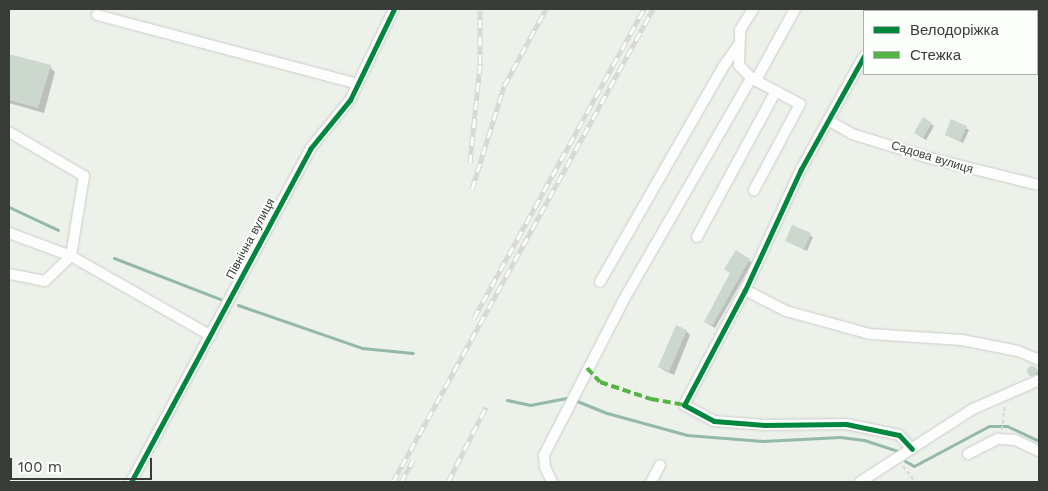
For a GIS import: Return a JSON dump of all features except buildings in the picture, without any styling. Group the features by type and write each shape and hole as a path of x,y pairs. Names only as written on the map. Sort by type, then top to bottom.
{"street":[{"name":"Північна вулиця","path":"131,482 310,149 343,111 394,9"},
{"path":"753,9 740,30 739,65 754,79 800,104 754,190"},
{"path":"552,482 545,467 544,454 623,301 795,9"},
{"path":"97,15 358,84"},
{"path":"600,282 723,67 740,43"},
{"path":"863,58 802,169 745,290 684,405 714,421 765,425 846,424 899,435 902,455"},
{"path":"697,237 776,91"},
{"name":"Садова вулиця","path":"828,120 852,134 933,159 1039,185"},
{"path":"9,132 84,176 71,256 45,281 9,274"},
{"path":"9,233 71,256 211,336"},
{"path":"745,290 786,311 870,334 962,340 1018,351 1039,360"},
{"path":"860,482 972,409 1039,380"},
{"path":"968,454 998,439 1015,440 1039,451"},
{"path":"651,482 660,465"}],"path":[{"path":"1002,419 1002,431"},
{"path":"902,455 915,482"}],"waterway":[{"path":"9,207 58,230"},
{"path":"114,258 220,299"},
{"path":"238,305 362,348 413,353"},
{"path":"507,400 530,405 566,398"},
{"path":"577,401 607,413 687,435 763,441 840,437 864,440 898,451"},
{"path":"905,461 914,466 989,426 1007,426 1039,441"}],"railway":[{"path":"470,163 480,64 480,9"},
{"path":"472,189 504,86 546,9"},
{"path":"474,318 644,9"},
{"path":"393,482 653,9"},
{"path":"448,482 486,407"},
{"path":"401,482 413,460"}],"marked path":[{"path":"587,368 600,382 651,399 684,405"}],"cycle path":[{"path":"131,482 310,149 350,100 394,9"},
{"path":"863,58 801,169 745,290 684,405 714,421 765,425 846,424 899,435 912,449"}]}
